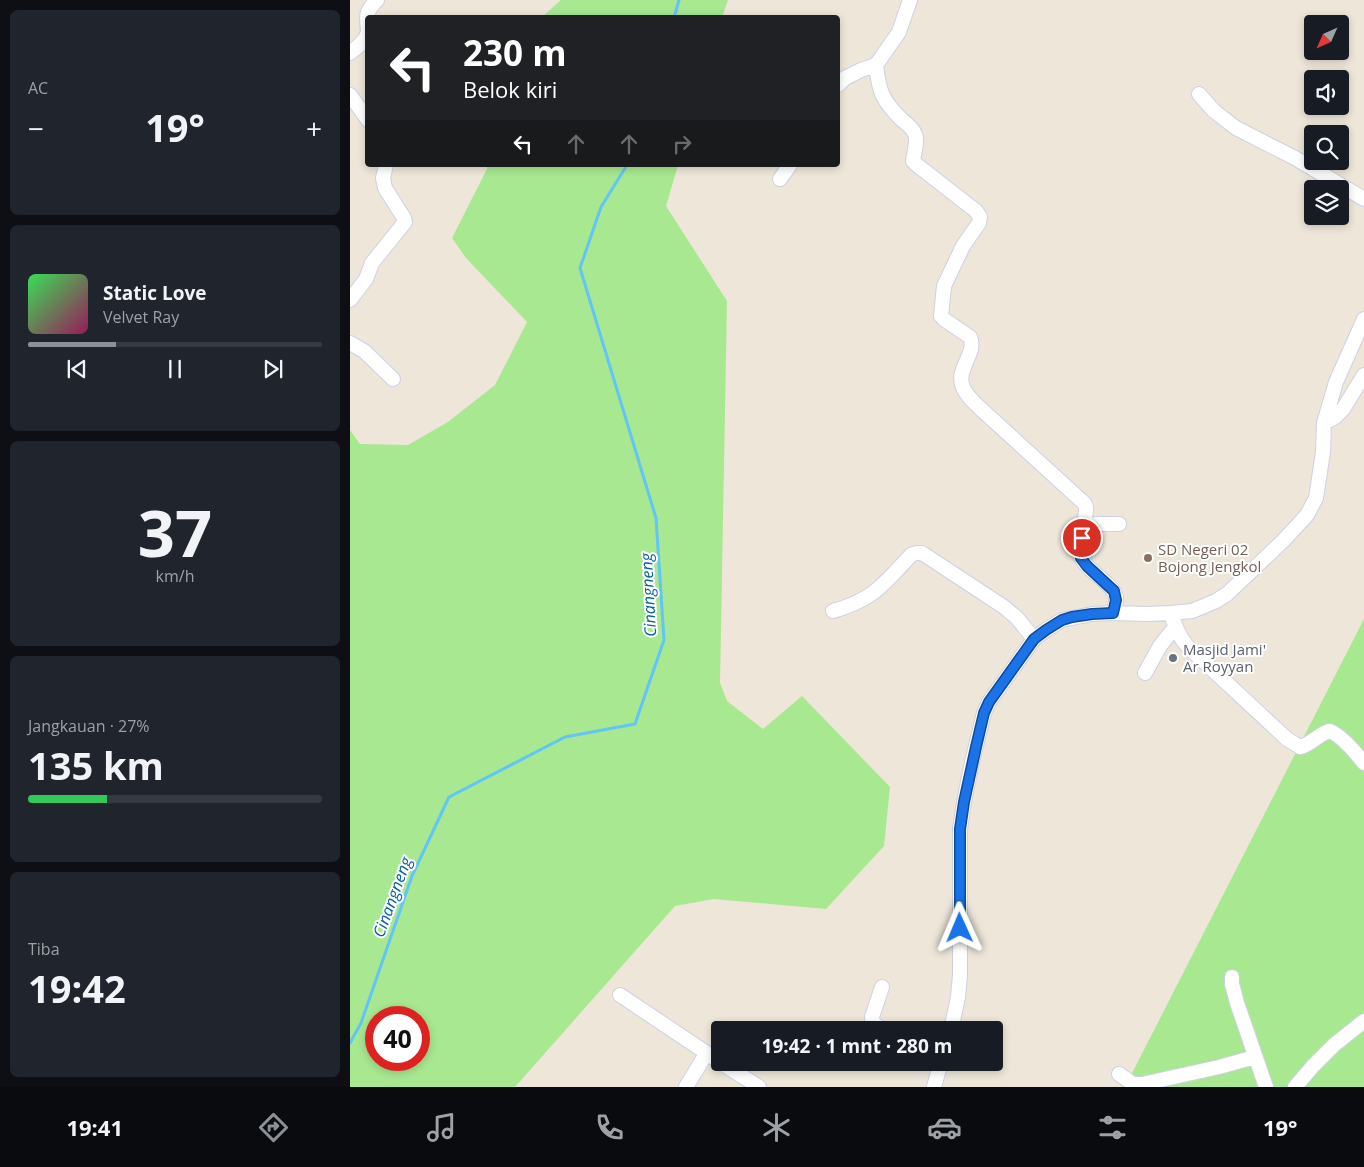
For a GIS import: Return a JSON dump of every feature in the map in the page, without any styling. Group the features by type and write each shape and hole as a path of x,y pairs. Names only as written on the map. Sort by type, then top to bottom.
{"street":[{"path":"366,15 377,0"},
{"path":"840,83 845,78 861,70 876,65 899,32 910,0"},
{"path":"350,53 365,38"},
{"path":"876,65 878,85 883,98 890,108 915,133 913,161 976,210 980,216 979,223 964,246 944,286 942,316 970,337 972,342 961,374 962,384 967,394 982,410 1084,503 1086,507 1081,558 1114,591 1116,600 1113,613"},
{"path":"1199,94 1214,111 1236,128 1295,158 1364,199"},
{"path":"350,95 365,116"},
{"path":"350,300 366,279 372,263 405,222 385,188 383,178 386,167"},
{"path":"780,179 789,167"},
{"path":"1145,673 1173,620 1216,601 1227,594 1307,515 1316,498 1323,452 1324,423 1336,382 1364,319"},
{"path":"350,343 364,351 393,379"},
{"path":"1324,423 1335,417 1343,409 1364,376"},
{"path":"1083,528 1096,524 1119,524"},
{"path":"833,611 850,606 875,593 911,555 922,553 1004,607 1017,618 1034,639"},
{"path":"953,1021 960,976 960,829 964,802 984,713 996,690 1034,639 1062,620 1092,614 1113,613 1147,614 1173,620"},
{"path":"1173,620 1181,639 1188,647 1287,739 1300,747 1306,746 1325,732 1330,731 1338,736 1364,763"},
{"path":"1232,977 1237,1003 1266,1087"},
{"path":"873,1021 882,987"},
{"path":"620,995 711,1057"},
{"path":"1295,1087 1334,1045 1364,1020"},
{"path":"686,1087 706,1054"},
{"path":"1119,1074 1130,1083 1142,1084 1219,1067 1255,1056"},
{"path":"734,1071 759,1087"},
{"path":"934,1087 938,1071"}],"green space":[{"path":"561,0 728,0 723,15 544,15"},
{"path":"487,167 677,167 666,206 727,301 720,683 727,701 763,729 802,696 890,787 884,846 826,909 714,899 675,906 515,1087 350,1087 350,430 360,444 408,445 448,422 495,385 527,322 466,258 452,238"},
{"path":"1364,619 1364,1087 1125,1087"}],"waterway":[{"name":"Cinangneng","path":"675,15 679,0"},
{"name":"Cinangneng","path":"350,1043 361,1023 412,876 449,797 565,737 635,724 664,640 656,518 580,268 601,207 626,167"}],"place":[{"name":"SD Negeri 02 Bojong Jengkol","path":"1148,558"},
{"name":"Masjid Jami' Ar Royyan","path":"1173,658"}],"route":[{"path":"960,928 960,829 976,747 984,713 989,702 1034,639 1046,630 1062,620 1072,617 1113,613 1116,600 1114,591 1081,558 1082,538"}]}
